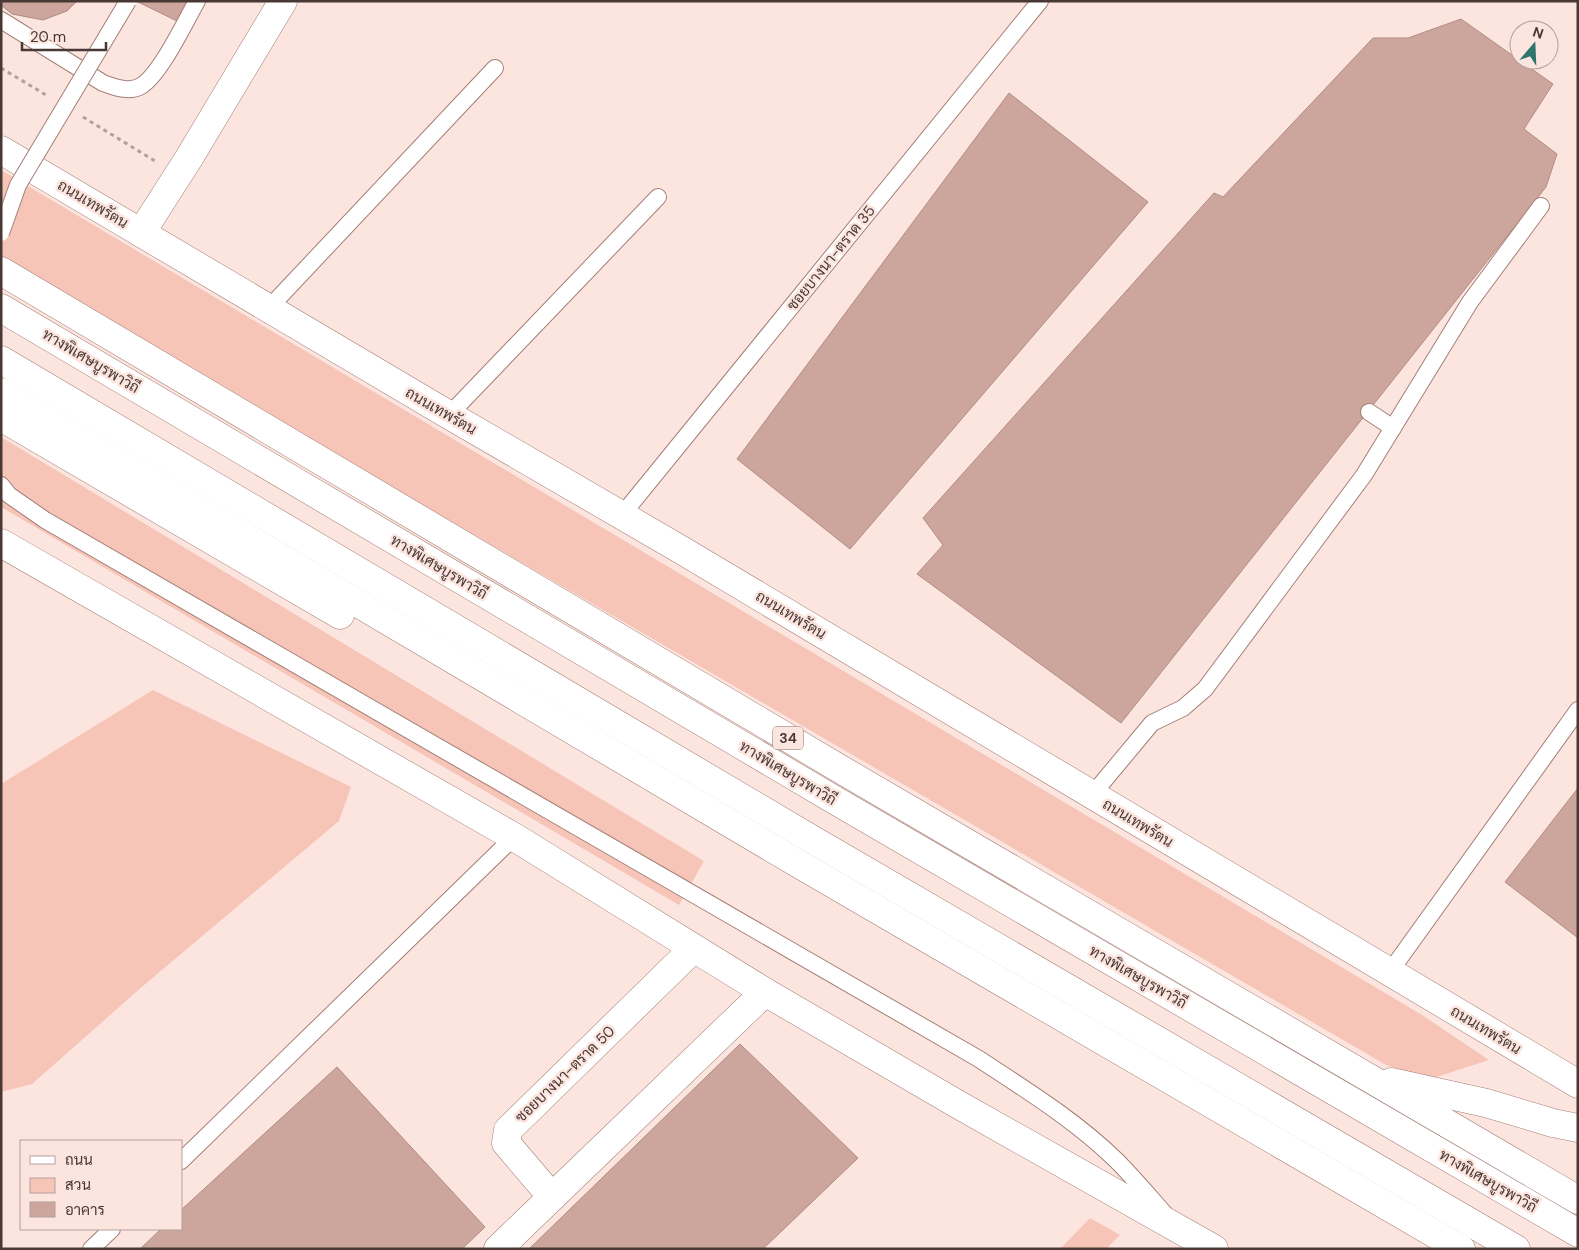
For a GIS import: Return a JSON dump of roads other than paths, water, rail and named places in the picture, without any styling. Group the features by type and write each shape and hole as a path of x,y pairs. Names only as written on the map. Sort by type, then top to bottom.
{"main road":[{"path":"141,233 283,1"},
{"name":"ถนนเทพรัตน","path":"1,150 449,416 622,515 1578,1084"},
{"name":"34","path":"1,271 839,768 1578,1200"},
{"name":"ทางพิเศษบูรพาวิถี","path":"1,308 829,797 1578,1233"},
{"path":"1,360 813,840 1516,1249"},
{"path":"1,392 808,869 1461,1249"},
{"path":"1,417 1428,1249"},
{"path":"1,543 514,837 765,992 959,1105 1214,1249"},
{"name":"ซอยบางนา-ตราด 50","path":"552,1197 506,1143 508,1130 693,949"},
{"path":"498,1249 765,992"},
{"path":"1368,1077 1486,1103 1553,1123 1578,1128"}],"lane":[{"path":"1,233 18,185 128,1"},
{"path":"1,20 103,83 121,90 140,87 155,73 197,1"},
{"name":"ซอยบางนา-ตราด 35","path":"622,515 1040,1"},
{"path":"268,308 495,68"},
{"path":"449,416 658,197"},
{"path":"1092,796 1152,723 1184,708 1205,689 1364,475 1470,302 1541,206"},
{"path":"1368,412 1393,428"},
{"path":"1,485 9,495 45,520 978,1059 1036,1096 1081,1129 1116,1160 1180,1230"},
{"path":"1389,972 1578,710"},
{"path":"182,1160 514,837"},
{"path":"91,1249 111,1230"}]}
